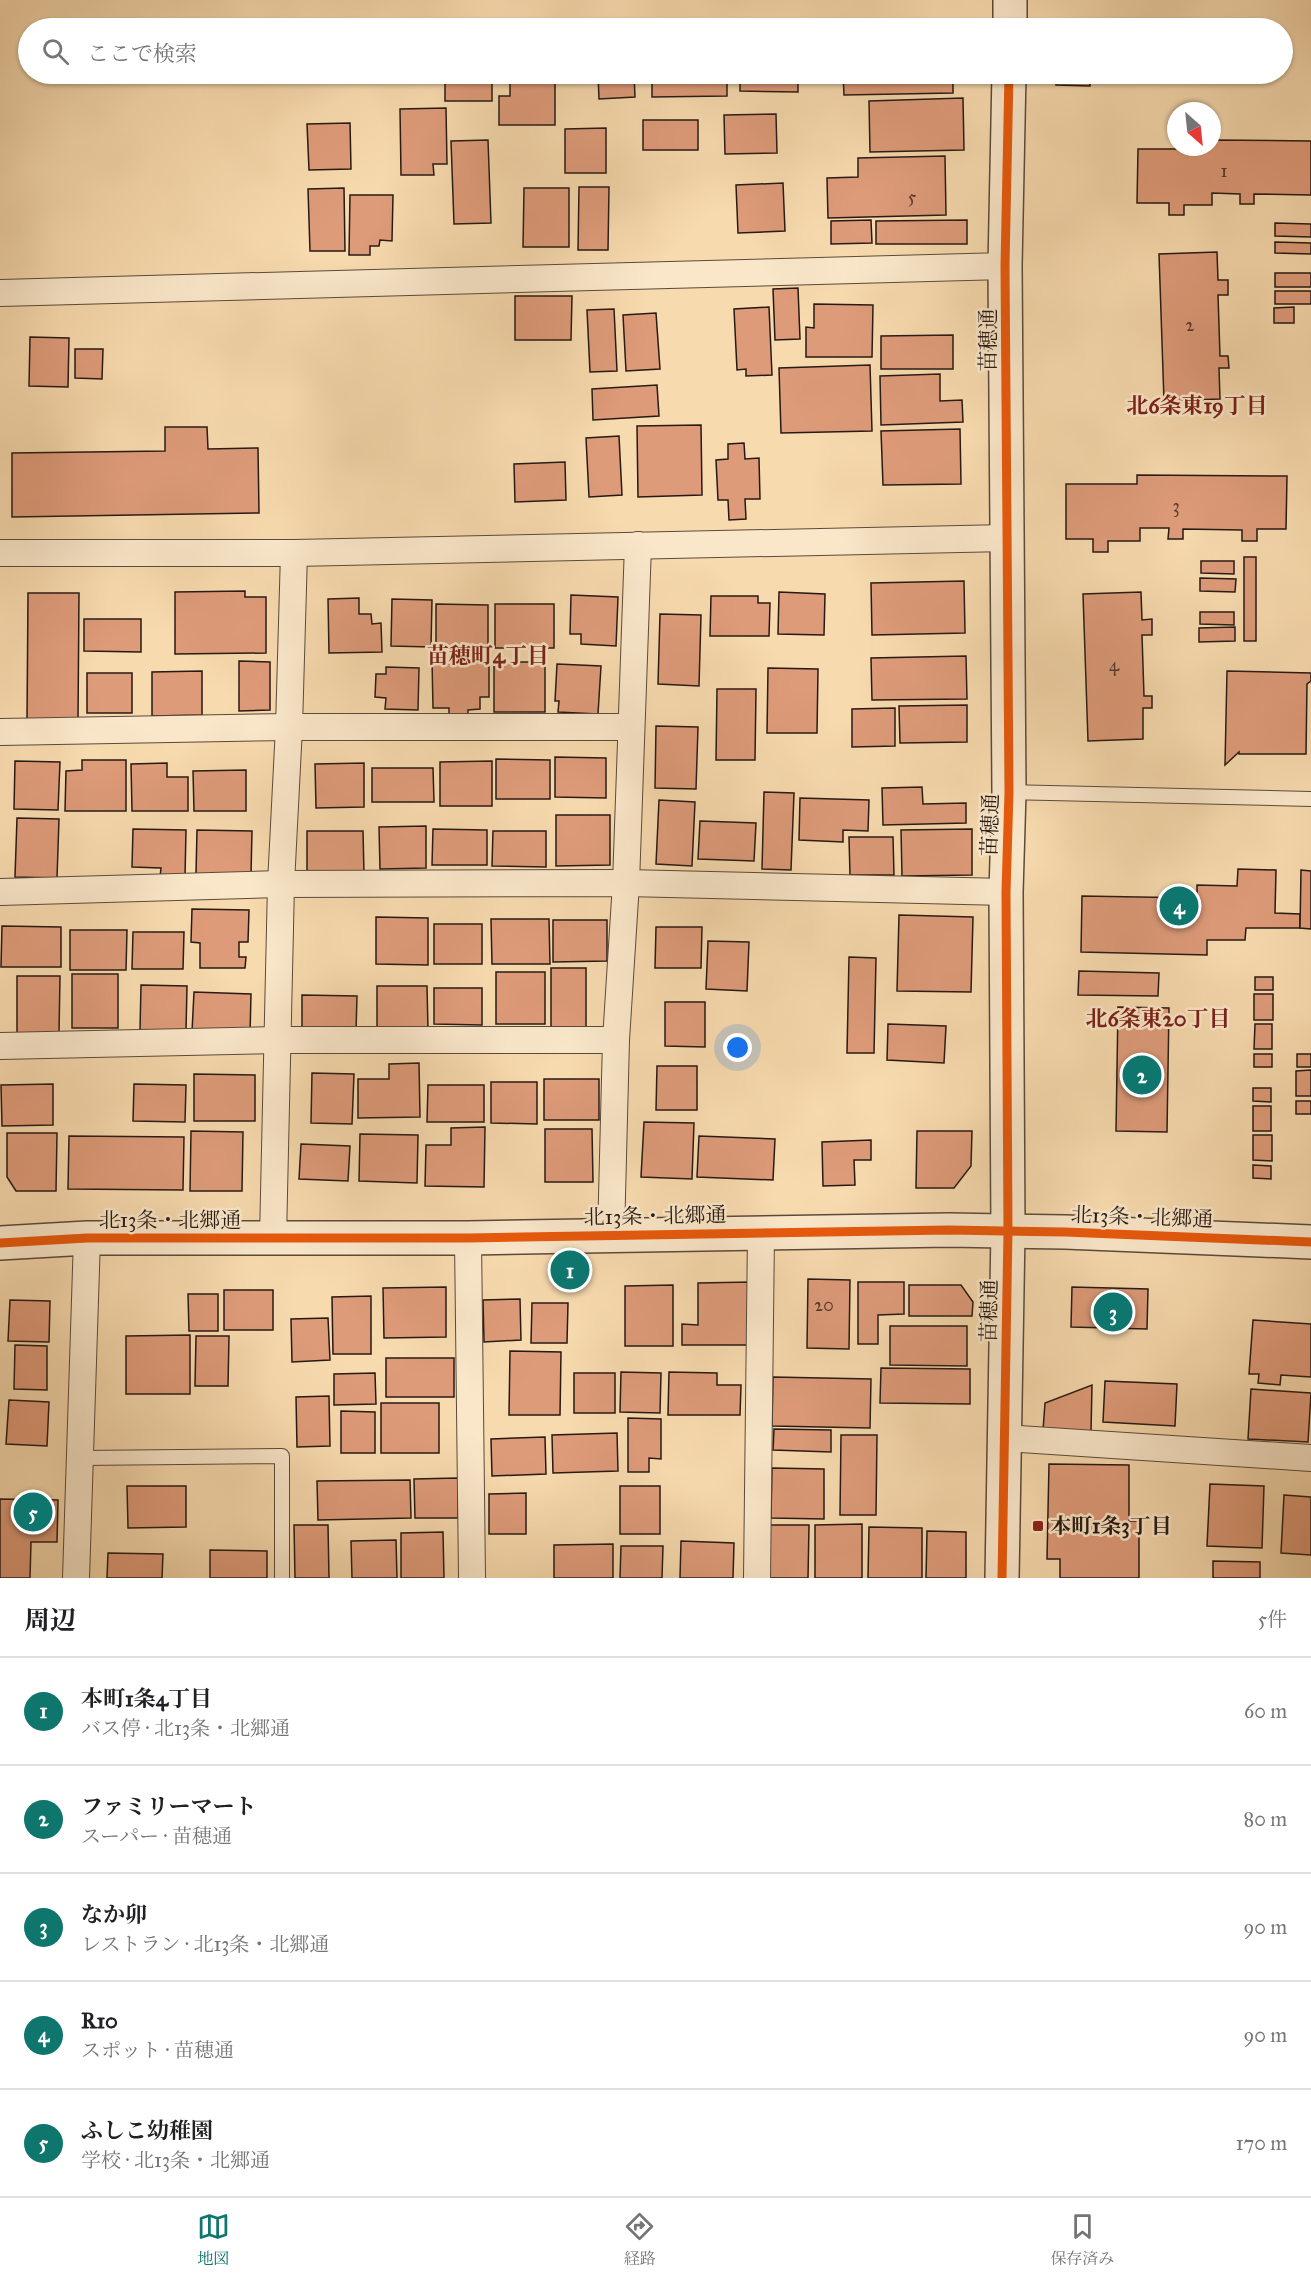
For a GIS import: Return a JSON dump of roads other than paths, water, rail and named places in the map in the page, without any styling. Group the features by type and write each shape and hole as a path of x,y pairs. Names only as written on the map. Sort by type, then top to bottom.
{"street":[{"path":"1010,0 1010,18"},
{"name":"苗穂通","path":"1002,1578 1008,1231 1006,892 1009,792 1005,266 1009,84"},
{"path":"0,293 1005,266"},
{"path":"0,553 294,553 1007,538"},
{"path":"611,1235 616,1040 626,883 638,546"},
{"path":"273,1238 276,1040 294,553"},
{"path":"0,732 289,727 631,727"},
{"path":"0,892 281,884 626,883 1006,892"},
{"path":"0,1046 276,1040 616,1040"},
{"name":"北13条・北郷通","path":"0,1243 87,1238 468,1238 1008,1231 1311,1242"},
{"path":"757,1578 761,1233"},
{"path":"76,1578 87,1238"},
{"path":"468,1238 472,1578"},
{"path":"1005,1438 1311,1458"}],"lane":[{"path":"1009,792 1311,800"},
{"path":"81,1458 282,1456 282,1578"}],"place":[{"name":"R10","path":"1179,906"},
{"name":"ファミリーマート","path":"1142,1075"},
{"name":"本町1条4丁目","path":"570,1270"},
{"name":"なか卯","path":"1113,1312"},
{"name":"ふしこ幼稚園","path":"33,1512"},
{"name":"本町1条3丁目","path":"1038,1526"}],"district":[{"name":"北6条東19丁目","path":"1197,405"},
{"name":"苗穂町4丁目","path":"488,655"},
{"name":"北6条東20丁目","path":"1158,1018"}]}
